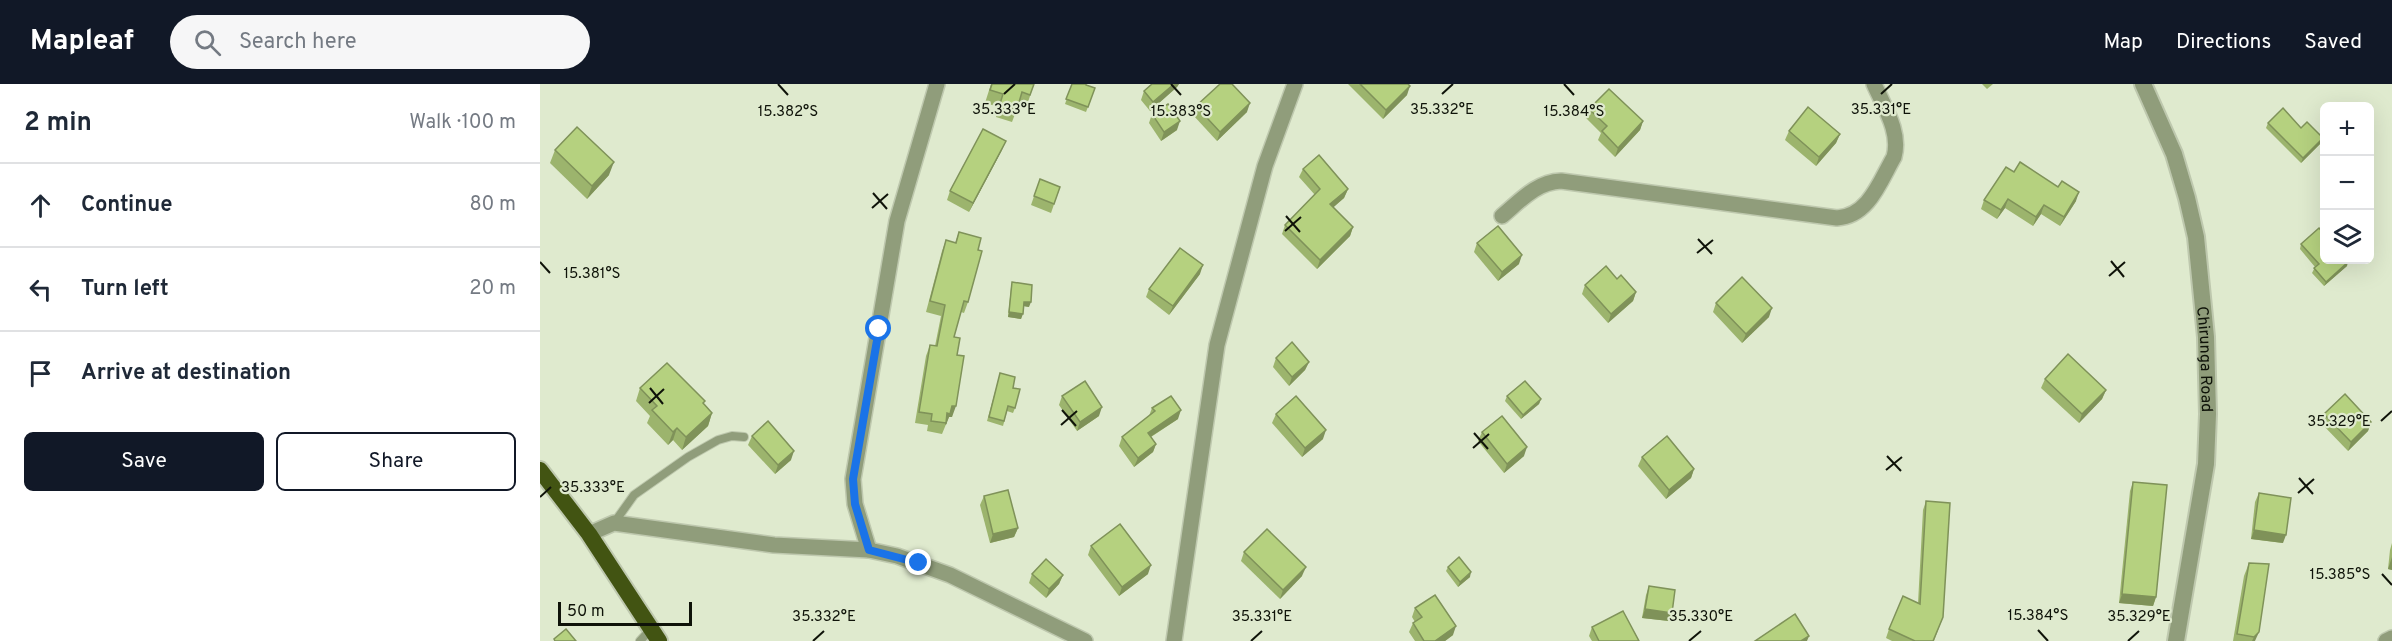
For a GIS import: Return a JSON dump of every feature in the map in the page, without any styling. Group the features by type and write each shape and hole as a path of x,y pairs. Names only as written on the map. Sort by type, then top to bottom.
{"highway":[{"path":"540,470 589,534 655,634"}],"street":[{"path":"869,550 855,504 853,479 897,221 937,84"},
{"path":"1174,641 1217,345 1265,166 1295,84"},
{"path":"1502,216 1538,186 1550,181 1561,181 1837,218 1849,217 1868,202 1894,157 1896,149 1895,133 1874,84"},
{"name":"Chirunga Road","path":"2143,84 2174,154 2187,198 2196,237 2206,337 2208,414 2206,464 2176,641"},
{"path":"589,534 614,524 774,545 869,550 919,563 950,575 1085,641"},
{"path":"2386,641 2392,638"}],"lane":[{"path":"614,524 634,495 688,457 718,440 732,436 744,437"},
{"path":"640,641 655,634"}],"building":[{"path":"992,84 1034,84 1030,95 1022,92 1017,109 1000,104 1003,94 990,90"},
{"path":"1072,84 1086,84 1095,88 1088,107 1066,99"},
{"path":"1152,84 1174,84 1153,102 1144,91"},
{"path":"1220,84 1232,84 1250,103 1220,132 1196,106"},
{"path":"1360,84 1408,84 1410,86 1386,110"},
{"path":"1609,89 1643,121 1618,148 1602,131 1607,126 1589,109"},
{"path":"1168,104 1180,121 1164,132 1152,114"},
{"path":"1808,107 1840,134 1819,157 1789,131"},
{"path":"2283,108 2301,128 2307,122 2320,135 2320,141 2303,158 2268,123"},
{"path":"577,127 614,162 592,186 555,150"},
{"path":"983,129 1006,141 973,203 950,191"},
{"path":"1319,155 1348,189 1330,204 1353,227 1320,260 1285,225 1320,189 1303,169"},
{"path":"2020,162 2058,187 2062,181 2079,192 2064,217 2044,205 2036,217 2008,199 2001,210 1984,200 2006,167 2014,172"},
{"path":"1040,179 1060,187 1054,204 1034,196"},
{"path":"1498,226 1522,255 1502,272 1477,243"},
{"path":"2319,228 2320,264 2346,264 2326,282 2314,268 2319,264 2301,244"},
{"path":"959,232 981,238 978,250 982,251 968,302 964,301 954,337 960,338 957,355 964,356 956,406 952,406 950,414 947,413 946,423 931,421 932,414 919,412 930,345 937,346 945,305 930,301 946,240 956,243"},
{"path":"1180,248 1203,265 1173,306 1149,289"},
{"path":"1606,266 1617,279 1621,275 1636,292 1611,314 1585,285"},
{"path":"1742,277 1772,308 1746,334 1716,303"},
{"path":"1012,282 1032,285 1031,302 1024,302 1023,314 1009,312"},
{"path":"1292,342 1309,362 1292,377 1276,358"},
{"path":"2068,354 2106,390 2082,414 2045,379"},
{"path":"667,363 705,401 703,403 712,413 686,437 677,428 673,432 652,410 657,406 640,388"},
{"path":"1000,373 1015,377 1013,388 1020,389 1015,408 1008,406 1004,421 989,417"},
{"path":"1085,381 1102,407 1080,422 1062,396"},
{"path":"1525,381 1541,399 1523,415 1507,396"},
{"path":"2345,394 2371,422 2351,442 2324,414"},
{"path":"1171,396 1181,410 1148,433 1156,444 1138,458 1122,437 1155,411 1152,408"},
{"path":"1296,396 1326,430 1305,448 1276,414"},
{"path":"1502,416 1527,447 1507,464 1482,432"},
{"path":"768,421 794,451 778,465 752,436"},
{"path":"1667,436 1694,469 1669,490 1642,457"},
{"path":"2133,482 2167,485 2156,597 2122,594"},
{"path":"1008,490 1018,528 993,534 984,496"},
{"path":"2259,493 2291,498 2286,535 2254,530"},
{"path":"1926,501 1950,503 1943,617 1933,641 1915,641 1889,629 1903,596 1920,604"},
{"path":"1120,524 1151,565 1122,587 1091,546"},
{"path":"1267,529 1306,567 1283,590 1244,552"},
{"path":"1459,557 1471,572 1460,582 1448,567"},
{"path":"1046,559 1063,575 1049,589 1032,574"},
{"path":"2249,563 2269,564 2259,632 2254,637 2237,634"},
{"path":"1649,586 1675,590 1672,613 1645,609"},
{"path":"1435,595 1456,626 1435,641 1424,641 1413,623 1422,617 1415,608"},
{"path":"1623,611 1639,641 1599,641 1592,627"},
{"path":"1795,614 1809,636 1801,641 1755,641"},
{"path":"566,629 576,641 555,641 554,639"}],"route":[{"path":"879,329 853,479 855,504 869,550 919,563"}]}
